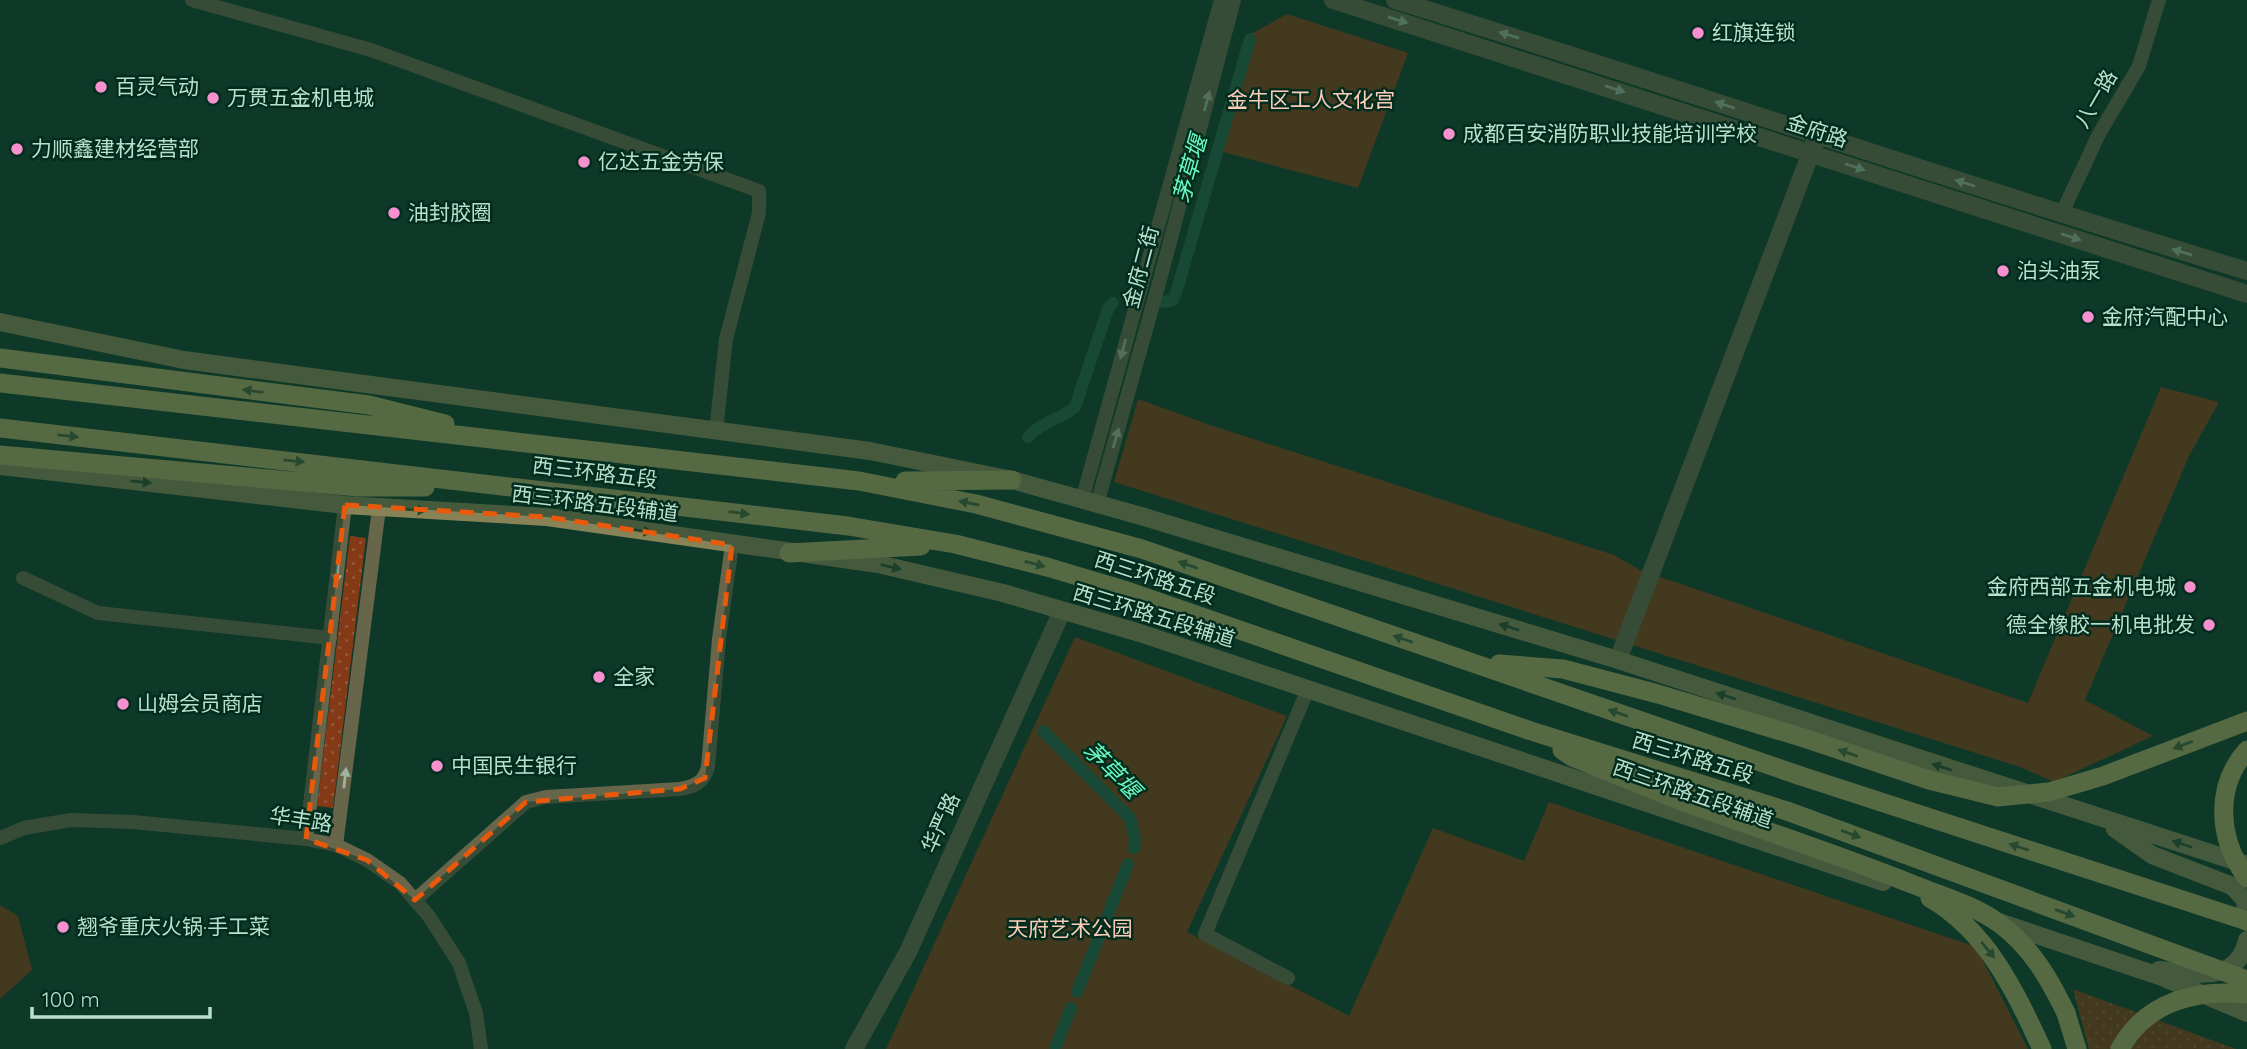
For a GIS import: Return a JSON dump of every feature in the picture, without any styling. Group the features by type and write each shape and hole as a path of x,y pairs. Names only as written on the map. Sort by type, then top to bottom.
{"highway":[{"path":"5,358 369,405 529,444"},
{"name":"西三环路五段","path":"0,383 859,481 976,504 1142,549 1798,775 2247,922"},
{"name":"西三环路五段","path":"0,428 519,486 848,526 955,544 1124,590 1531,731 1787,811 2247,980"},
{"path":"0,455 358,487 519,486"},
{"path":"859,481 1012,480"},
{"path":"789,553 955,544"},
{"path":"1471,662 1563,669 1658,694 1804,738 1929,780 1998,797 2049,792 2103,776 2247,721"},
{"path":"1531,731 1572,757 1681,801 1897,877 1968,906 1998,923 2024,945 2047,975 2066,1013 2077,1049"},
{"path":"2247,750 2240,757 2229,780 2222,808 2225,836 2247,878"},
{"path":"1897,877 1945,908 1969,929 1995,958 2017,994 2042,1049"},
{"path":"2120,1049 2143,1020 2172,1002 2204,993 2247,994"}],"main road":[{"path":"0,322 184,360 870,451 1012,480 1618,660 2247,865"},
{"name":"西三环路五段辅道","path":"0,467 345,506 547,517 878,564 1003,593 1140,633 2134,967 2247,1013"},
{"path":"2098,818 2152,855 2232,886 2245,900 2247,922"},
{"path":"2134,967 2218,974 2234,966 2245,949 2247,940"}],"street":[{"path":"192,0 371,50 760,191 759,213 726,339 716,430"},
{"name":"金府二街","path":"1090,502 1221,0"},
{"name":"金府二街","path":"1090,502 1159,283 1234,0"},
{"name":"金府路","path":"1333,0 2247,294"},
{"name":"金府路","path":"1395,0 2061,215 2247,271"},
{"name":"八一路","path":"2061,215 2099,134 2139,66 2159,0"},
{"path":"1618,660 1818,135"},
{"path":"306,839 345,506"},
{"path":"336,845 379,508"},
{"path":"415,900 526,802 547,797 680,789 693,786 705,778 732,545"},
{"path":"23,578 98,613 330,638"},
{"name":"华严路","path":"854,1049 908,952 1062,611"},
{"path":"1288,978 1205,934 1308,689"},
{"name":"华丰路","path":"0,838 24,828 71,820 133,822 306,839 336,845 367,860 400,883 428,915 459,964 476,1013 481,1049"}],"highlighted area":[{"path":"345,505 547,517 732,545 705,778 680,789 526,802 415,900 367,860 306,839"}],"green space":[{"name":"金牛区工人文化宫","path":"1287,14 1408,53 1358,188 1223,152 1244,38"},
{"path":"2161,387 2219,402 2189,456 2085,700 2153,736 2054,782 2020,767 1114,482 1138,399 1210,425 1614,555 1640,570 2028,703"},
{"path":"350,536 366,538 333,808 317,806"},
{"name":"天府艺术公园","path":"1075,637 1287,716 1187,932 1349,1016 1433,828 1524,861 1549,802 1976,947 2028,1049 886,1049"},
{"path":"0,905 18,916 32,970 0,999"},
{"path":"2073,989 2236,1049 2089,1049"}],"waterway":[{"name":"茅草堰","path":"1163,302 1173,300 1176,293 1250,39"},
{"name":"茅草堰","path":"1028,437 1075,407 1108,309 1113,303"},
{"name":"茅草堰","path":"1043,731 1130,818 1135,839 1134,848"},
{"name":"茅草堰","path":"1077,992 1128,864"},
{"name":"茅草堰","path":"1055,1049 1071,1008"}],"place":[{"name":"红旗连锁","path":"1698,33"},
{"name":"百灵气动","path":"101,87"},
{"name":"万贯五金机电城","path":"213,98"},
{"name":"成都百安消防职业技能培训学校","path":"1449,134"},
{"name":"力顺鑫建材经营部","path":"17,149"},
{"name":"亿达五金劳保","path":"584,162"},
{"name":"油封胶圈","path":"394,213"},
{"name":"泊头油泵","path":"2003,271"},
{"name":"金府汽配中心","path":"2088,317"},
{"name":"金府西部五金机电城","path":"2190,587"},
{"name":"德全橡胶一机电批发","path":"2209,625"},
{"name":"全家","path":"599,677"},
{"name":"山姆会员商店","path":"123,704"},
{"name":"中国民生银行","path":"437,766"},
{"name":"翘爷重庆火锅·手工菜","path":"63,927"}]}
